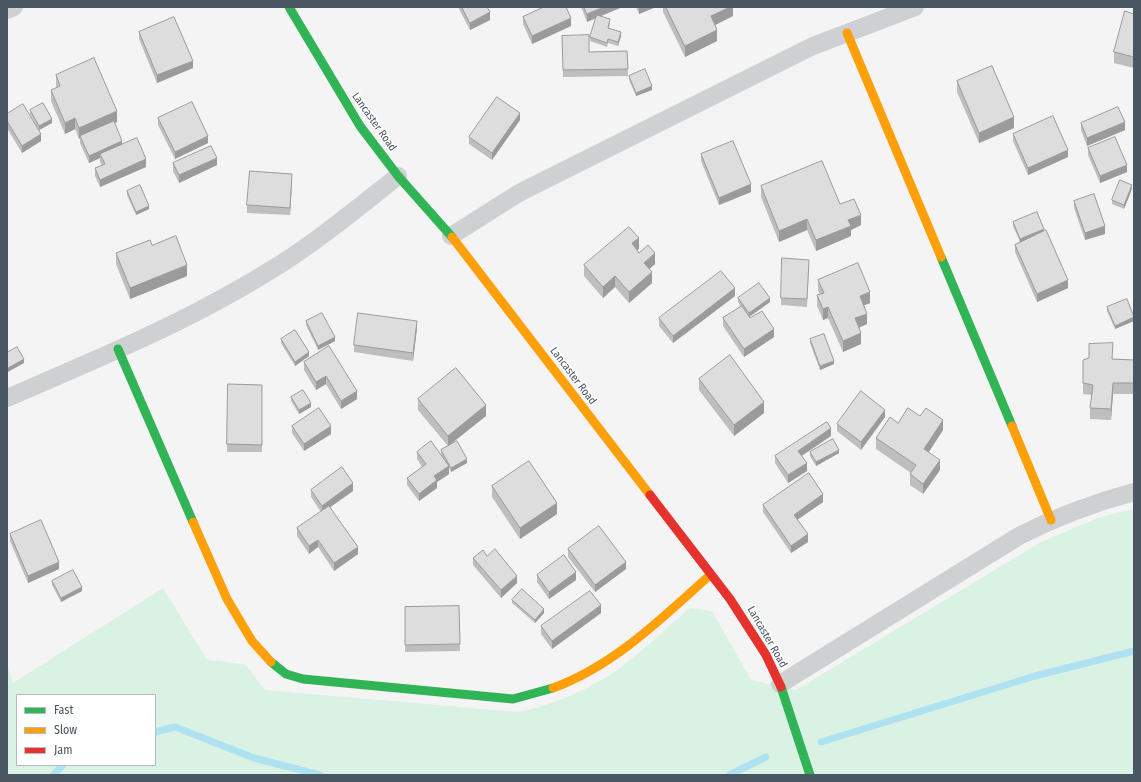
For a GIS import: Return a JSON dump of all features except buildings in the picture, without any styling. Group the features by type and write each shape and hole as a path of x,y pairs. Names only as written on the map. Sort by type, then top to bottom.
{"street":[{"path":"7,10 14,7"},
{"name":"Lancaster Road","path":"289,7 322,65 360,126 398,176 451,236 710,575 730,599 749,626 780,684 810,775"},
{"path":"451,236 518,193 813,46 915,7"},
{"path":"847,33 1051,520"},
{"path":"7,398 118,349 205,308 267,273 332,228 398,176"},
{"path":"118,349 227,599 252,641 275,667 286,674 303,679 513,700 531,697 571,682 604,664 638,638 710,575"},
{"path":"780,684 1019,536 1051,520 1100,502 1134,492"}],"green space":[{"path":"1134,509 1134,775 7,775 7,664 13,683 163,588 207,660 245,664 265,690 517,712 565,698 599,682 651,643 690,608 712,611 751,680 796,690 1041,542 1100,517"}],"waterway":[{"path":"821,742 1035,676 1134,651"},
{"path":"156,732 175,727 254,758 320,775"},
{"path":"729,775 766,757"},
{"path":"53,775 62,766"}],"traffic: fast":[{"path":"289,7 360,126 398,176 452,237"},
{"path":"941,257 1012,426"},
{"path":"118,349 193,522"},
{"path":"271,662 286,674 303,679 513,699 553,688"},
{"path":"781,687 810,775"}],"traffic: slow":[{"path":"847,33 941,257"},
{"path":"452,237 650,495"},
{"path":"1012,426 1051,520"},
{"path":"193,522 227,599 252,641 271,662"},
{"path":"553,688 597,667 637,639 656,624 710,575"}],"traffic: jam":[{"path":"650,495 730,599 766,655 781,687"}]}
